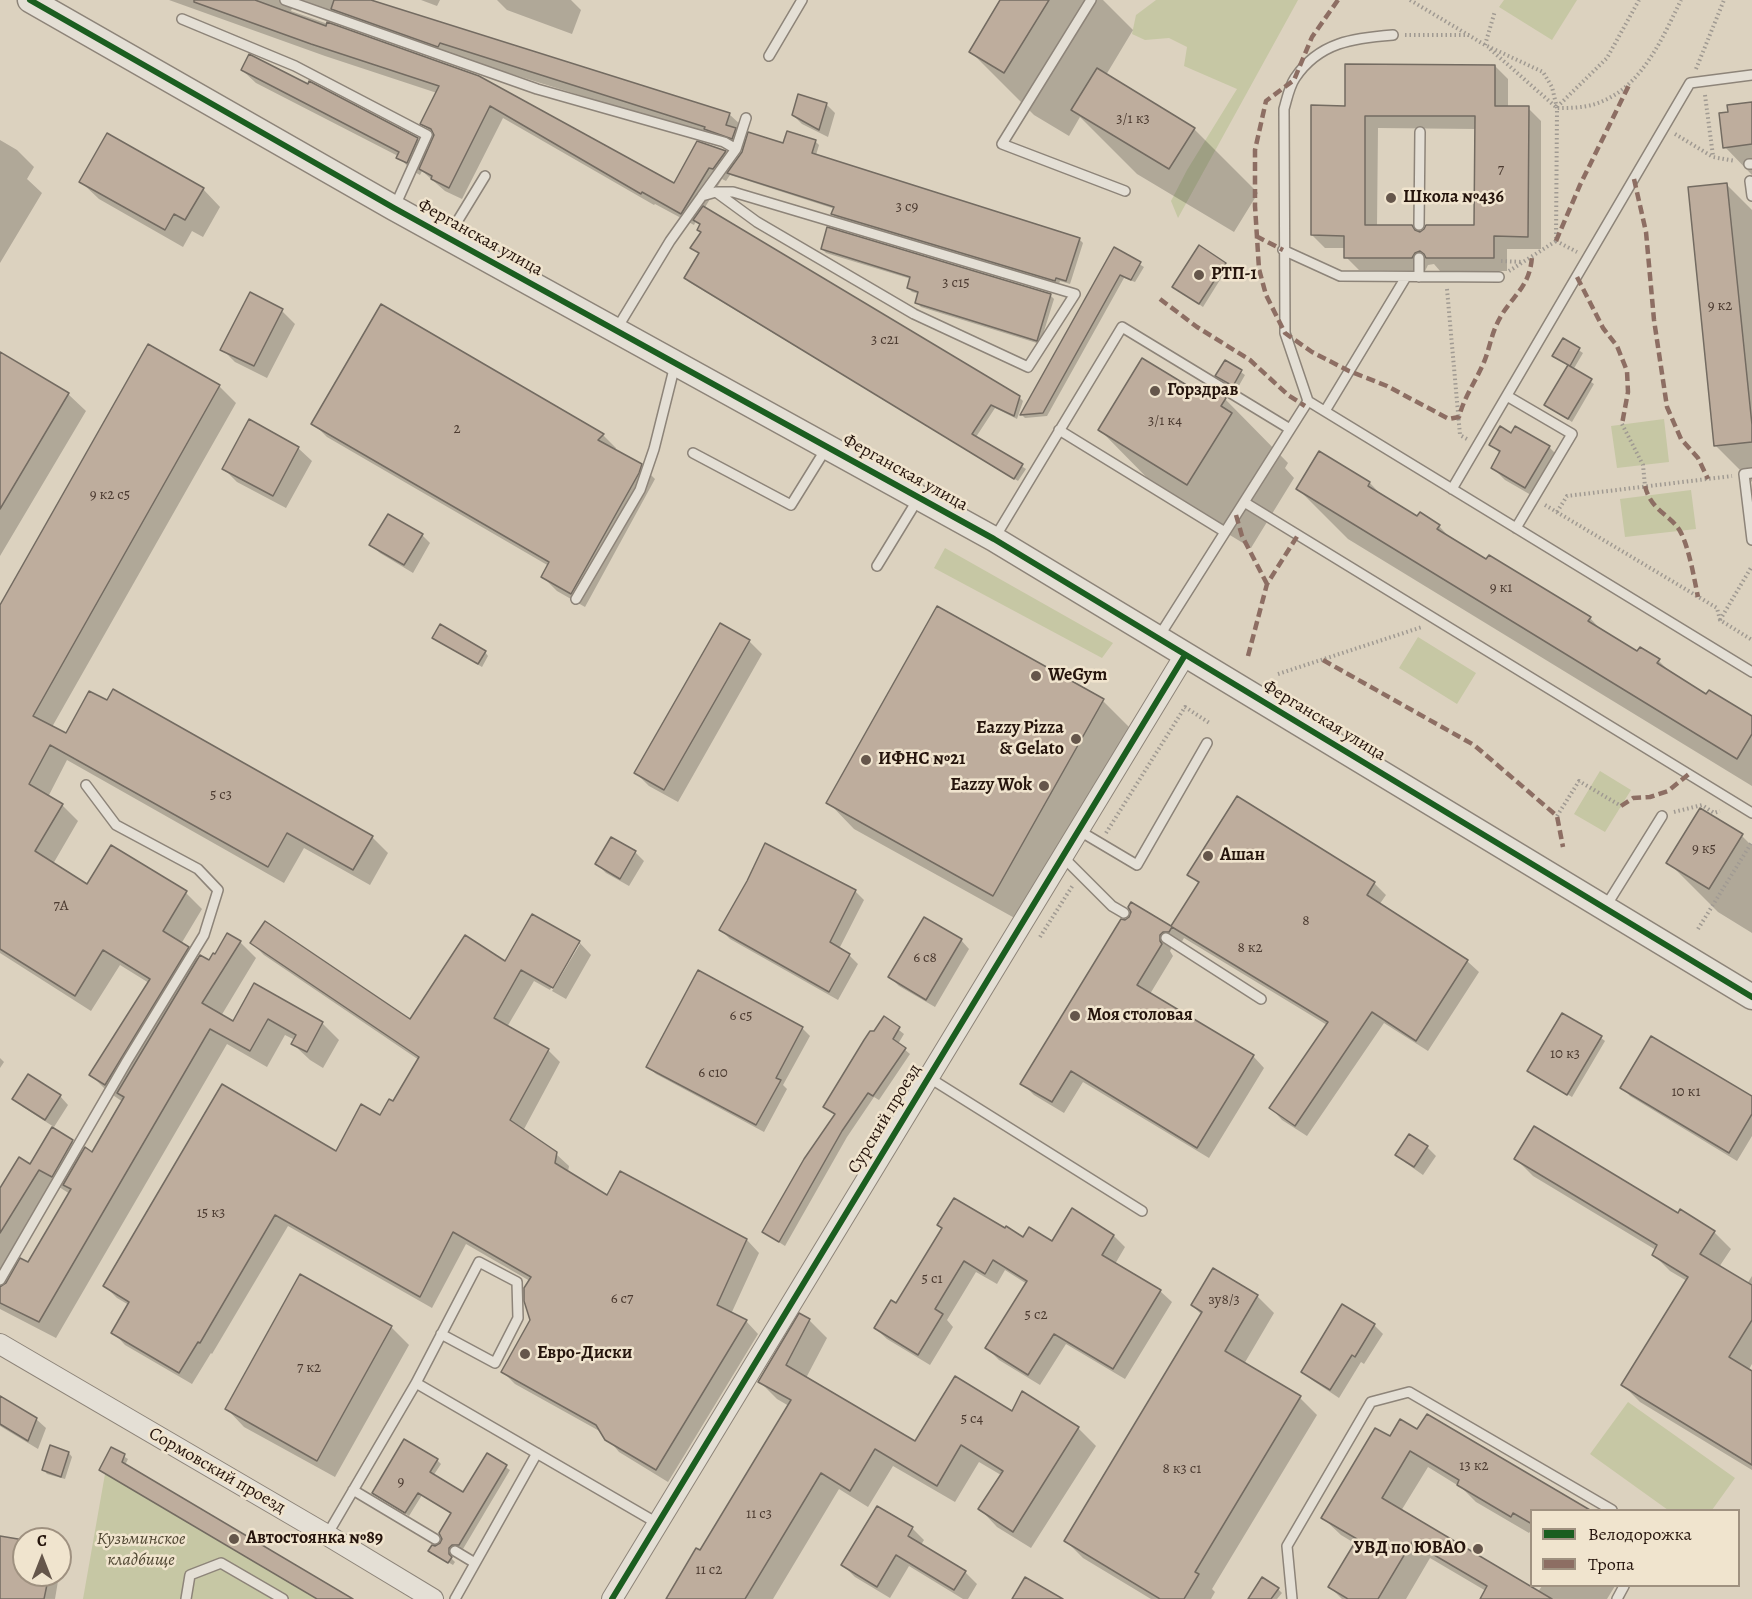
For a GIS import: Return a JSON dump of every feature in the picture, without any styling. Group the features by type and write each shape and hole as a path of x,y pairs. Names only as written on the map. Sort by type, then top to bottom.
{"street":[{"name":"Ферганская улица","path":"30,0 447,238 994,539 1752,997"},
{"name":"Сурский проезд","path":"612,1599 1185,655"},
{"name":"Сормовский проезд","path":"0,1344 433,1599"}],"lane":[{"path":"285,0 537,89 724,142 736,149"},
{"path":"769,56 802,0"},
{"path":"1091,0 1002,144 1125,191"},
{"path":"182,19 295,66 428,135 394,208"},
{"path":"1394,35 1358,37 1312,57 1294,80 1284,109 1285,333 1308,401 1752,672"},
{"path":"1452,489 1690,83 1752,75"},
{"path":"616,330 670,241 736,149 746,118"},
{"path":"1419,225 1420,132"},
{"path":"447,238 485,176"},
{"path":"1750,181 1752,196"},
{"path":"702,196 716,192 733,192 1075,294 1028,367 914,314 757,222 716,192"},
{"path":"1283,250 1340,276 1499,277"},
{"path":"1419,258 1419,277"},
{"path":"1325,411 1406,277"},
{"path":"994,539 1122,327 1290,429"},
{"path":"576,599 640,490 654,449 675,363"},
{"path":"1507,396 1572,434 1516,528"},
{"path":"1158,638 1308,401"},
{"path":"1059,430 1225,532"},
{"path":"693,453 791,506 827,447"},
{"path":"1748,474 1752,540"},
{"path":"877,566 919,498"},
{"path":"1244,502 1752,813"},
{"path":"1078,830 1137,865 1207,743"},
{"path":"0,1280 121,1070 204,934 218,890 198,869 116,825 86,785"},
{"path":"1605,909 1662,816"},
{"path":"1062,856 1112,906 1124,913"},
{"path":"1166,938 1261,999"},
{"path":"928,1077 1142,1211"},
{"path":"327,1535 416,1383 441,1334 479,1262 517,1282 518,1318 495,1363 441,1334"},
{"path":"416,1383 657,1523"},
{"path":"1292,1599 1287,1546 1371,1402 1409,1392 1610,1509"},
{"path":"455,1599 537,1453"},
{"path":"353,1490 435,1539"},
{"path":"455,1551 475,1563"},
{"path":"186,1599 190,1575 221,1563 283,1599"}],"path":[{"path":"1410,0 1485,45 1557,108 1576,108 1603,102 1630,83 1660,45 1681,0"},
{"path":"1557,108 1607,58 1639,0"},
{"path":"1690,83 1724,0"},
{"path":"1485,45 1495,11"},
{"path":"1394,35 1470,35"},
{"path":"1485,45 1543,72 1552,87 1557,108 1556,241"},
{"path":"1704,81 1713,157"},
{"path":"1664,128 1713,157 1750,164"},
{"path":"1556,241 1588,258"},
{"path":"1499,277 1556,241"},
{"path":"1446,277 1460,435 1478,446"},
{"path":"1622,424 1643,465 1645,486"},
{"path":"1557,512 1567,496 1748,474"},
{"path":"1534,499 1717,608 1720,620 1752,639"},
{"path":"1720,620 1752,566"},
{"path":"1278,674 1440,622"},
{"path":"1557,816 1579,781 1621,806"},
{"path":"1662,816 1702,805 1714,813 1742,806"},
{"path":"1698,929 1752,842"}],"green space":[{"path":"1156,0 1298,0 1178,218 1171,201 1187,170 1237,89 1184,66 1187,47 1169,38 1145,40 1132,34 1136,15"},
{"path":"1504,0 1577,0 1552,40 1499,7"},
{"path":"1664,419 1669,462 1617,468 1611,426"},
{"path":"1691,490 1696,529 1625,537 1620,499"},
{"path":"945,548 1113,643 1102,658 934,568"},
{"path":"1418,637 1476,673 1457,704 1399,668"},
{"path":"1600,771 1631,790 1605,832 1574,814"},
{"path":"1628,1402 1735,1478 1713,1509 1667,1509 1590,1454"},
{"name":"Кузьминское кладбище","path":"105,1474 116,1479 317,1599 83,1599"}],"building":[{"path":"194,0 255,0 326,26 327,22 479,76 674,183 697,141 726,151 713,169 709,168 681,214 642,192 641,194 490,106 449,188 431,179 432,176 419,169 434,135 431,129 420,124 439,86 311,44 194,2"},
{"path":"334,0 371,0 730,113 726,125 736,128 732,139 704,129 705,127 440,43 438,47 331,9"},
{"path":"1000,0 1049,0 1004,73 969,52"},
{"path":"249,54 308,84 309,81 418,138 407,163 396,158 399,152 241,70"},
{"path":"1345,64 1495,65 1495,106 1529,106 1528,237 1494,236 1494,258 1426,258 1420,251 1412,258 1344,258 1344,236 1311,235 1311,105 1345,106","holes":["1365,116 1475,116 1474,225 1426,225 1420,232 1412,225 1365,225"]},
{"path":"1097,68 1195,128 1169,169 1071,110"},
{"path":"798,94 827,103 819,130 792,115"},
{"path":"1752,102 1752,144 1723,148 1719,113 1728,112 1727,105"},
{"path":"787,131 816,140 812,153 1080,238 1066,281 1056,278 1055,281 831,214 834,207 727,173 742,152 748,132 783,143"},
{"path":"107,133 204,188 185,220 174,214 165,230 79,182"},
{"path":"1727,183 1752,442 1714,446 1688,187"},
{"path":"703,206 1020,396 1014,416 991,405 972,434 1023,464 1014,479 684,278 699,253 690,248 701,232 697,230 700,224 693,220"},
{"path":"827,227 1051,294 1037,341 915,303 918,292 907,288 910,277 821,249"},
{"name":"РТП-1","path":"1199,245 1226,263 1199,304 1172,287"},
{"path":"1114,247 1141,262 1131,280 1120,275 1043,413 1020,415"},
{"path":"250,292 283,309 254,366 220,350"},
{"path":"381,304 604,434 598,440 642,464 571,594 541,577 549,562 311,424"},
{"path":"1563,338 1580,348 1570,366 1552,356"},
{"path":"148,344 220,385 33,716 66,733 89,691 107,700 113,689 373,836 353,870 287,833 268,867 50,745 29,784 63,804 35,851 87,884 111,845 187,891 163,931 189,947 105,1085 89,1075 150,979 103,950 75,996 0,949 0,605"},
{"path":"0,352 69,393 0,509"},
{"path":"1142,358 1203,395 1208,387 1226,398 1221,406 1232,413 1187,485 1098,430"},
{"path":"1225,360 1242,370 1233,386 1215,376"},
{"path":"1568,365 1592,379 1568,419 1544,405"},
{"path":"249,419 299,447 273,496 222,469"},
{"path":"1500,426 1511,433 1515,426 1550,446 1525,488 1491,468 1500,451 1489,445"},
{"path":"1319,451 1370,482 1368,486 1417,516 1420,512 1440,525 1437,529 1486,559 1489,555 1591,617 1588,621 1637,651 1640,647 1660,659 1657,663 1706,694 1709,690 1752,716 1752,734 1737,759 1296,489"},
{"path":"388,514 423,534 404,565 369,545"},
{"path":"937,606 1104,699 993,896 826,803"},
{"path":"720,623 750,640 664,790 634,773"},
{"path":"440,624 486,651 478,664 432,638"},
{"path":"1237,796 1375,882 1367,895 1468,960 1416,1041 1372,1012 1295,1126 1269,1108 1328,1022 1172,927 1169,932 1163,932 1160,935 1162,944 1137,985 1254,1055 1197,1148 1071,1071 1052,1102 1020,1084 1121,919 1125,920 1129,917 1131,912 1128,907 1131,902 1171,926 1199,882 1187,875"},
{"path":"1700,808 1743,834 1709,889 1666,863"},
{"path":"611,837 636,851 620,879 595,864"},
{"path":"765,843 856,890 830,942 850,954 829,992 719,930 747,881"},
{"path":"532,914 580,941 553,988 521,970 494,1018 549,1049 510,1120 557,1152 555,1163 607,1195 620,1171 747,1239 717,1305 747,1320 656,1470 605,1440 596,1425 501,1372 530,1320 524,1301 524,1288 531,1277 453,1232 420,1297 275,1215 200,1343 198,1342 179,1373 111,1333 129,1302 103,1286 222,1084 336,1151 361,1104 380,1115 389,1099 393,1101 419,1057 250,943 265,921 410,1019 465,935 505,961"},
{"path":"924,917 962,939 926,1000 888,977"},
{"path":"227,933 241,941 202,1003 233,1021 254,983 323,1022 307,1052 291,1044 296,1035 268,1019 250,1051 210,1029 39,1322 0,1303 0,1287 6,1283 20,1258 28,1262 71,1189 63,1185 85,1147 92,1152 124,1097 117,1093 200,955 209,960"},
{"path":"698,970 803,1027 776,1078 781,1080 756,1125 646,1067"},
{"path":"1562,1013 1602,1036 1567,1095 1527,1071"},
{"path":"884,1016 900,1027 893,1039 906,1048 873,1096 868,1093 842,1131 779,1242 762,1232 804,1159 835,1114 823,1107 870,1031 874,1031"},
{"path":"1651,1036 1752,1096 1752,1114 1729,1153 1620,1088"},
{"path":"28,1074 61,1095 45,1120 12,1099"},
{"path":"1534,1126 1678,1213 1680,1209 1715,1231 1700,1254 1752,1285 1752,1320 1729,1357 1752,1371 1752,1465 1621,1385 1688,1277 1652,1255 1657,1245 1514,1159"},
{"path":"52,1127 73,1140 52,1177 39,1170 0,1233 0,1188 19,1157 30,1164"},
{"path":"1409,1134 1428,1146 1414,1167 1395,1155"},
{"path":"954,1198 1023,1237 1029,1227 1052,1241 1072,1208 1114,1235 1102,1255 1161,1290 1113,1369 1054,1334 1028,1375 985,1348 1027,1281 993,1260 985,1274 964,1261 935,1309 943,1314 918,1355 874,1328 891,1300 896,1303 942,1228 937,1225"},
{"path":"1213,1268 1258,1295 1225,1351 1301,1396 1195,1572 1199,1574 1184,1599 1160,1599 1064,1541 1202,1312 1191,1305"},
{"path":"300,1274 392,1326 317,1461 225,1409"},
{"path":"1342,1304 1375,1324 1355,1357 1352,1355 1330,1390 1301,1372"},
{"path":"799,1313 810,1319 786,1365 915,1441 955,1376 1012,1411 1022,1391 1079,1427 1013,1532 978,1509 1003,1471 961,1445 937,1486 875,1449 850,1491 821,1473 745,1599 666,1599 696,1548 700,1550 791,1400 758,1382"},
{"path":"0,1396 37,1418 28,1441 0,1424"},
{"path":"1427,1414 1588,1509 1530,1509 1530,1523 1513,1513 1511,1517 1457,1485 1459,1480 1410,1451 1382,1498 1552,1599 1480,1599 1487,1586 1412,1542 1378,1599 1348,1599 1328,1587 1357,1539 1321,1518 1375,1428 1390,1436 1400,1419 1417,1429"},
{"path":"404,1439 438,1459 430,1472 463,1492 487,1453 507,1465 459,1545 452,1545 449,1548 449,1554 452,1557 448,1563 428,1551 432,1545 440,1543 442,1539 439,1533 451,1513 418,1493 405,1513 372,1493"},
{"path":"50,1445 69,1452 61,1477 42,1470"},
{"name":"Автостоянка №89","path":"111,1447 125,1454 122,1462 353,1599 317,1599 99,1470"},
{"path":"877,1506 913,1527 908,1536 966,1571 954,1590 896,1555 877,1587 841,1565"},
{"path":"0,1536 12,1538 12,1587 46,1587 44,1599 0,1599"},
{"path":"1025,1577 1063,1599 1012,1599"},
{"path":"1262,1577 1279,1588 1271,1599 1248,1599"}],"marked path":[{"path":"1338,0 1312,37 1294,80 1266,101 1255,150 1255,206 1259,269 1266,295 1285,333 1312,352 1349,371 1387,386 1449,419 1459,417 1484,362 1496,326 1527,278 1532,256"},
{"path":"1556,241 1580,185 1630,83"},
{"path":"1634,179 1646,232 1654,320 1667,407 1681,439 1698,458 1708,479"},
{"path":"1256,236 1283,250"},
{"path":"1577,277 1603,328 1617,346 1627,371 1628,392 1622,424"},
{"path":"1160,299 1197,327 1250,360 1288,395 1305,406"},
{"path":"1645,486 1656,507 1680,531 1691,563 1698,597"},
{"path":"1236,515 1242,536 1267,584"},
{"path":"1248,656 1267,584 1298,535"},
{"path":"1323,660 1474,745 1557,816 1563,847"},
{"path":"1621,806 1633,798 1650,797 1668,791 1689,774"}],"cycle path":[{"path":"30,0 394,208 994,539 1752,997"},
{"path":"612,1599 1185,655"}],"place":[{"name":"Школа №436","path":"1391,198"},
{"name":"РТП-1","path":"1199,275"},
{"name":"Горздрав","path":"1155,391"},
{"name":"WeGym","path":"1036,676"},
{"name":"Eazzy Pizza & Gelato","path":"1076,739"},
{"name":"ИФНС №21","path":"866,760"},
{"name":"Eazzy Wok","path":"1044,786"},
{"name":"Ашан","path":"1208,856"},
{"name":"Моя столовая","path":"1075,1016"},
{"name":"Евро-Диски","path":"525,1354"},
{"name":"Автостоянка №89","path":"234,1539"},
{"name":"УВД по ЮВАО","path":"1478,1549"}]}
